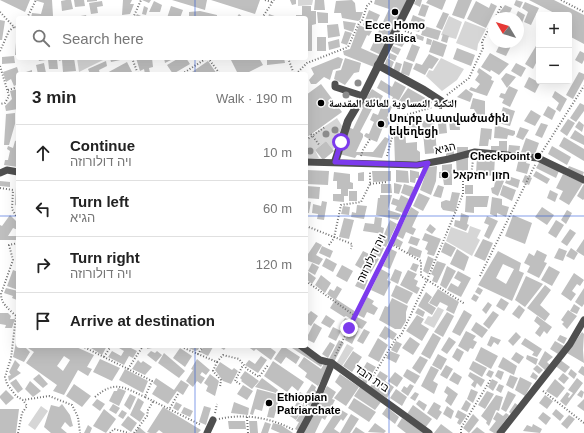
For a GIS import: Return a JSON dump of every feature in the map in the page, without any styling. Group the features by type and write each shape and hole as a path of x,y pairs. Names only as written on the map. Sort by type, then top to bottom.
{"street":[{"path":"335,162 348,121 363,96 411,0"},
{"path":"378,65 441,101"},
{"path":"335,84 334,87 363,96"},
{"name":"הגיא","path":"308,162 417,165 449,160 475,152 538,158 584,180"},
{"path":"0,172 7,170 16,172"},
{"path":"500,433 536,385 570,344 584,320"},
{"name":"בית הבד","path":"304,348 320,360 332,363 429,433"},
{"path":"300,433 314,409 332,363"},
{"path":"208,431 213,420"}],"path":[{"path":"28,16 36,0"},
{"path":"134,16 141,0"},
{"path":"263,16 273,1 265,0"},
{"path":"297,72 307,63 348,47 359,23 362,21 367,6 373,0"},
{"path":"561,0 584,12"},
{"path":"498,12 502,5"},
{"path":"0,12 14,26 9,31 0,51"},
{"path":"133,60 137,72"},
{"path":"185,72 204,60"},
{"path":"209,60 218,72"},
{"path":"289,60 294,72"},
{"path":"0,66 9,96 5,103 0,104"},
{"path":"480,276 538,158 584,86"},
{"path":"7,90 16,88"},
{"path":"308,138 325,127"},
{"path":"312,135 320,146"},
{"path":"359,163 363,150 370,140"},
{"path":"366,388 394,340 401,334 427,280 463,194 463,179 471,176 475,152"},
{"name":"ויה דולורוזה","path":"332,363 391,244 428,163"},
{"path":"329,245 334,238 341,204 361,202 370,184 370,168"},
{"path":"370,184 386,182"},
{"path":"0,188 12,190 12,209 16,216"},
{"path":"308,227 352,244 351,249"},
{"path":"16,243 9,245 13,260 1,294 1,299 3,304 16,315"},
{"path":"391,244 421,261 421,276 465,304"},
{"path":"308,282 355,316"},
{"path":"16,323 11,358 5,378 12,391 23,400 27,406 22,413 18,433"},
{"path":"86,348 152,381 145,397"},
{"path":"104,357 110,348"},
{"path":"128,369 141,348"},
{"path":"184,348 217,362"},
{"path":"198,354 202,348"},
{"path":"220,387 221,380 213,371 217,362 223,355 239,359 243,365 259,377 268,364"},
{"path":"240,384 235,380 243,365"},
{"path":"461,433 461,428 491,379"},
{"path":"536,385 584,423"},
{"path":"95,397 106,388 122,386 170,408 208,431"},
{"path":"170,408 178,394"},
{"path":"288,394 314,409"},
{"path":"23,400 49,396 72,405 78,417 80,433"},
{"path":"134,433 148,416 148,410 154,400"},
{"path":"213,420 234,416 273,420 300,433"},
{"path":"247,417 248,433"},
{"path":"110,433 114,429 129,433"}],"shaded area":[{"path":"298,0 313,0 312,5 298,6"},
{"path":"449,16 462,22 456,39 441,35"},
{"path":"465,21 486,29 478,44 477,51 456,43"},
{"path":"441,58 464,69 457,80 442,91 426,76 429,70 433,71"},
{"path":"77,60 103,60 79,72"},
{"path":"337,118 342,126 333,150 326,141 315,150 319,158 308,159 308,138"},
{"path":"470,226 481,230 477,238 480,240 472,256 446,241 451,227 468,233"},
{"path":"438,307 444,310 434,328 424,323 428,316 432,317"},
{"path":"347,344 354,348 342,366 337,362"},
{"path":"41,406 48,411 35,430 28,425"}],"building":[{"path":"0,0 30,0 25,12"},
{"path":"34,0 52,0 53,16 31,16 32,13 41,14 44,3"},
{"path":"71,0 73,9 62,11 61,1"},
{"path":"74,0 84,0 85,6 75,7"},
{"path":"87,0 97,0 97,1 87,2"},
{"path":"123,0 132,0 130,4 134,4 130,14 122,15"},
{"path":"142,0 151,0 149,3"},
{"path":"172,0 207,0 205,10"},
{"path":"211,0 260,0 255,14"},
{"path":"290,0 296,0 296,4 292,5"},
{"path":"315,0 324,0 325,10 314,10"},
{"path":"352,0 355,3 356,12 363,12 360,20 358,21 342,18 341,13 334,13 336,1"},
{"path":"375,0 409,0 381,55 370,50 389,9 374,4"},
{"path":"416,0 422,0 420,7 414,4"},
{"path":"428,0 446,0 442,10 426,3"},
{"path":"458,0 472,0 464,19 452,15"},
{"path":"516,0 523,2 520,8 514,5"},
{"path":"529,0 554,0 584,15 584,44 572,38 572,12 552,12"},
{"path":"102,1 103,6 97,7 98,13 91,14 89,3"},
{"path":"154,1 162,5 160,12 149,12"},
{"path":"476,1 489,8 491,3 497,6 494,12 488,12 488,24 486,28 467,19"},
{"path":"525,2 539,8 531,25 524,22 528,12 522,8"},
{"path":"422,4 429,6 425,17 418,15"},
{"path":"505,5 512,8 510,12 500,12"},
{"path":"144,6 148,8 146,15 142,14"},
{"path":"171,6 183,10 181,16 168,16"},
{"path":"302,6 311,6 311,11 316,11 316,24 312,25 312,51 308,51 308,16 296,16 302,15"},
{"path":"369,10 380,15 373,29 363,25"},
{"path":"200,11 217,16 189,16 189,12"},
{"path":"317,12 328,13 328,23 318,23"},
{"path":"443,12 449,14 442,30 436,27"},
{"path":"413,15 425,20 419,32 408,29"},
{"path":"0,20 5,21 2,40 0,40"},
{"path":"343,21 356,23 353,32 344,29"},
{"path":"338,24 340,36 328,38 327,25"},
{"path":"359,25 372,31 369,36 367,35 361,48 379,56 374,67 344,55 343,51 350,49"},
{"path":"424,26 441,31 438,40 421,35"},
{"path":"345,31 352,33 347,45 341,43"},
{"path":"416,34 424,37 423,41 415,38"},
{"path":"443,34 449,36 447,43 441,41"},
{"path":"398,35 407,39 402,47 394,44"},
{"path":"317,37 326,37 326,51 317,51"},
{"path":"427,38 432,40 431,45 426,44"},
{"path":"339,39 340,47 329,50 328,42"},
{"path":"433,40 447,45 443,57 429,52"},
{"path":"412,44 420,47 414,62 406,59"},
{"path":"393,46 401,49 398,55 391,51"},
{"path":"536,46 536,63 533,69 525,64"},
{"path":"457,48 475,55 471,66 453,59"},
{"path":"498,48 510,48 506,56 496,52"},
{"path":"580,51 584,53 584,60 582,64 575,60"},
{"path":"390,53 397,56 395,61 388,58"},
{"path":"490,53 509,64 499,75 491,70 490,72 481,67"},
{"path":"429,54 439,59 432,69 429,68 425,75 413,69 416,63 422,65"},
{"path":"14,56 15,63 2,64 2,57"},
{"path":"338,57 343,59 340,68 333,70 330,80 324,77 316,84 311,84 309,80 314,74 311,68"},
{"path":"345,58 361,63 359,72 354,73 345,85 334,79 336,71 341,70"},
{"path":"387,58 394,62 391,69 384,66"},
{"path":"48,60 57,60 58,69 49,69"},
{"path":"62,60 74,60 76,71 63,72"},
{"path":"137,60 152,60 153,67 149,68 150,72 145,72 144,69 140,71"},
{"path":"176,60 187,60 190,64 176,72 172,72 167,65"},
{"path":"231,60 260,60 263,65 249,72 237,72"},
{"path":"267,60 284,60 285,63 267,65"},
{"path":"106,61 107,66 99,70 100,72 89,72 88,69"},
{"path":"208,61 216,72 192,72"},
{"path":"404,61 413,64 409,76 401,73"},
{"path":"127,62 132,72 109,72"},
{"path":"396,62 402,64 399,73 393,71"},
{"path":"44,63 46,72 38,72 36,65"},
{"path":"516,63 526,68 521,77 511,71"},
{"path":"17,67 18,72 16,72 16,85 14,86 11,79 6,82 3,72"},
{"path":"479,68 492,77 491,80 494,81 487,96 469,90 471,87 476,89 480,84 475,80 479,74 477,72"},
{"path":"579,72 584,74 584,79 573,99 566,95"},
{"path":"506,73 516,77 507,88 501,79"},
{"path":"529,77 536,81 536,84 540,84 535,93 524,87"},
{"path":"381,80 392,87 395,81 406,87 399,100 392,99 393,97 377,88"},
{"name":"التكية النمساوية للعائلة المقدسة","path":"321,84 342,112 308,137 308,94"},
{"path":"509,86 518,90 510,107 502,103 504,99 499,97 501,93 505,94"},
{"path":"408,88 432,102 431,104 427,107 414,109 399,101"},
{"path":"372,89 383,96 377,107 374,105 360,132 363,134 363,137 356,152 373,152 385,137 389,139 382,158 357,155 355,158 339,154 348,127 353,129 363,108 361,106"},
{"path":"466,89 473,94 470,102 457,97"},
{"path":"16,90 16,109 6,111 5,106 12,99 10,91"},
{"path":"555,91 567,99 560,112 556,109 559,103 552,97"},
{"path":"473,98 485,101 485,119 479,120 474,109 470,109"},
{"name":"Սուրբ Աստվածածին եկեղեցի","path":"387,103 392,107 387,118 391,120 387,128 383,127 377,142 367,138 364,136 366,133 369,134 374,122 370,120 373,113 378,115 382,105"},
{"path":"580,103 584,105 584,111 576,122 570,118"},
{"path":"548,106 556,111 552,120 543,115"},
{"path":"503,107 515,111 510,126 498,123"},
{"path":"531,110 541,116 535,126 524,121"},
{"path":"15,113 15,124 9,145 4,145 6,114"},
{"path":"415,115 415,125 418,125 417,137 408,133 408,118"},
{"path":"454,116 459,116 460,130 450,130 449,121 453,121"},
{"path":"434,119 437,153 425,154 422,121"},
{"path":"568,119 575,123 567,136 560,131"},
{"path":"579,121 584,125 582,132 575,127"},
{"path":"446,122 447,133 439,134 438,123"},
{"path":"541,123 548,125 542,138 535,135"},
{"path":"495,125 515,131 515,134 513,136 508,135 507,139 494,138"},
{"path":"520,127 529,130 523,140 516,137"},
{"path":"481,128 492,129 491,140 489,139 488,146 479,146"},
{"path":"397,129 405,129 406,143 417,142 417,150 420,152 420,161 395,163 394,134"},
{"path":"575,130 584,136 584,145 570,138"},
{"path":"564,137 584,149 584,161 559,146"},
{"path":"526,138 539,143 534,157 520,155"},
{"path":"15,141 16,167 4,165 5,160 8,160 10,151 7,149 8,146 13,148"},
{"path":"326,141 334,151 323,160 315,150"},
{"path":"499,141 507,141 507,153 491,151 491,146 499,146"},
{"path":"509,145 520,146 519,154 508,153"},
{"path":"552,146 571,157 567,165 548,154"},
{"path":"457,147 468,147 468,151 457,154"},
{"path":"454,148 454,155 446,157 446,149"},
{"path":"468,156 468,175 457,176 456,159"},
{"path":"477,156 495,156 494,176 476,174"},
{"path":"519,158 527,160 526,163 530,164 527,174 516,171"},
{"path":"540,161 559,171 556,178 536,168"},
{"name":"חזון יחזקאל","path":"452,164 452,185 444,185 443,178 439,178 439,172 442,172 442,165"},
{"path":"437,166 436,181 431,195 420,190 428,167"},
{"path":"569,166 584,172 582,178 567,170"},
{"path":"308,170 329,171 328,185 308,184"},
{"path":"396,170 408,171 409,183 396,182"},
{"path":"410,170 419,172 419,178 416,178 415,183 410,182"},
{"path":"503,170 508,171 498,196 492,193 491,188 494,187 497,173 502,174"},
{"path":"372,171 391,171 391,181 373,182"},
{"path":"536,171 550,179 547,184 533,176"},
{"path":"334,172 350,174 350,182 353,183 353,189 348,189 348,196 344,196 344,202 333,201 333,194 341,194 341,189 337,189 337,181 333,181"},
{"path":"364,172 364,181 358,181 358,173"},
{"path":"563,174 583,183 569,205 559,199 563,191 556,188"},
{"path":"525,175 532,178 529,185 522,182"},
{"path":"508,176 520,180 518,188 505,183"},
{"path":"0,181 10,182 10,187 0,186"},
{"path":"394,183 402,185 399,194 394,193"},
{"path":"381,184 391,184 392,193 381,193"},
{"path":"404,184 414,187 411,197 401,193"},
{"path":"584,184 584,199 583,200 577,196"},
{"path":"438,185 444,187 441,198 433,196"},
{"path":"465,185 473,185 473,194 465,194"},
{"path":"503,185 516,190 512,201 500,195"},
{"path":"308,186 320,187 319,199 308,198"},
{"path":"550,190 558,194 555,202 547,198"},
{"path":"349,191 357,191 357,201 349,201"},
{"path":"452,192 460,193 455,212 443,210 441,207 441,202 446,200 450,201"},
{"path":"419,193 430,198 423,211 413,206"},
{"path":"380,195 392,195 388,210 401,214 398,220 376,215 378,198 380,198"},
{"path":"401,195 409,199 403,213 395,210 397,206 391,204 393,198 399,200"},
{"path":"466,196 489,196 487,207 474,207 474,213 465,212"},
{"path":"492,197 502,199 502,205 509,207 506,217 497,213 497,217 490,214"},
{"path":"308,201 311,202 308,213"},
{"path":"322,201 327,202 324,220 317,219 318,214 312,213 313,204 321,206"},
{"path":"357,205 367,206 364,219 351,217 352,212 356,213"},
{"path":"343,206 350,207 349,215 341,214"},
{"path":"411,207 419,212 412,227 416,229 413,235 406,232 403,239 397,236"},
{"path":"542,207 554,215 547,225 535,217"},
{"path":"567,210 572,213 566,224 561,220"},
{"path":"461,213 469,216 467,224 469,225 466,231 454,226 455,220 460,221"},
{"path":"10,215 16,221 16,229 13,228 8,236 16,236 16,240 0,240 0,225 2,226"},
{"path":"513,215 532,223 525,244 505,236"},
{"path":"487,216 498,221 489,239 484,236 489,225 484,223"},
{"path":"375,217 382,218 381,227 384,228 383,234 363,231 365,223 374,224"},
{"path":"344,218 354,220 349,239 339,237"},
{"path":"390,220 397,224 386,247 380,244"},
{"path":"556,220 564,225 556,238 548,233"},
{"path":"430,224 436,229 432,234 426,230"},
{"path":"570,229 576,233 567,246 561,242"},
{"path":"425,233 441,239 434,256 427,254 428,251 425,249 428,242 422,240"},
{"path":"411,236 420,239 417,246 408,243"},
{"path":"396,238 403,242 400,248 393,244"},
{"path":"483,239 493,243 485,261 474,256"},
{"path":"584,239 584,256 576,251"},
{"path":"316,242 322,245 316,255 323,259 319,265 308,261 308,254"},
{"path":"445,242 456,248 451,257 441,252"},
{"path":"375,244 384,248 380,257 371,253"},
{"path":"322,246 333,251 330,258 319,253"},
{"path":"410,246 422,251 420,258 407,253"},
{"path":"559,248 567,251 563,261 554,258"},
{"path":"571,248 578,253 574,260 566,256"},
{"path":"391,249 397,252 390,269 383,266"},
{"path":"457,249 469,257 464,271 450,264"},
{"path":"537,250 547,255 544,262 547,263 539,278 527,272 530,266 524,263 529,253 534,256"},
{"path":"363,251 379,259 370,274 355,265"},
{"path":"498,251 521,263 519,271 524,273 512,301 478,285","holes":["503,264 514,269 506,284 496,278"]},
{"path":"428,256 434,259 428,274 423,271"},
{"path":"326,258 337,264 333,272 322,266"},
{"path":"437,261 446,264 437,283 432,281 434,276 431,274"},
{"path":"312,263 319,267 315,275 308,271"},
{"path":"413,263 419,265 416,272 410,269"},
{"path":"342,265 353,271 347,282 336,276"},
{"path":"447,266 456,271 446,289 440,285"},
{"path":"549,266 560,272 552,286 541,280"},
{"path":"381,269 390,274 387,280 391,282 384,296 371,290"},
{"path":"395,269 402,272 398,284 390,280"},
{"path":"13,270 16,271 16,289 7,286"},
{"path":"408,270 417,274 414,279 418,281 416,286 420,288 417,294 400,285"},
{"path":"458,271 471,278 461,297 447,290 451,283 458,287 461,282 454,278"},
{"path":"308,272 316,278 312,284 308,281"},
{"path":"574,273 584,280 580,286 577,284 572,291 576,294 571,301 561,294"},
{"path":"321,275 331,283 325,293 315,285"},
{"path":"361,275 368,280 364,290 355,286"},
{"path":"526,276 543,284 525,307 515,300"},
{"path":"396,285 413,293 407,304 391,296"},
{"path":"545,285 551,290 540,305 550,314 545,321 527,308"},
{"path":"337,286 342,289 336,299 356,312 351,319 346,316 344,317 330,308 335,300 327,294 330,289 334,291"},
{"path":"478,287 483,290 480,295 475,292"},
{"path":"6,288 16,290 16,300 12,298 13,296 4,293"},
{"path":"584,288 584,304 582,307 575,302"},
{"path":"438,289 459,302 454,314 446,310 448,306 440,302 437,307 429,303"},
{"path":"426,292 432,297 428,303 436,308 432,315 418,306"},
{"path":"474,294 479,297 476,302 471,299"},
{"path":"367,297 374,301 372,304 378,308 374,315 367,312 364,318 358,315"},
{"path":"392,298 408,306 406,321 401,329 395,329 379,320 385,306 388,307"},
{"path":"501,298 509,303 504,311 496,306"},
{"path":"488,302 492,305 486,314 482,310"},
{"path":"574,304 580,308 577,314 570,311"},
{"path":"519,305 525,310 519,319 512,314"},
{"path":"418,308 425,312 423,317 415,313"},
{"path":"464,310 472,315 460,336 452,332"},
{"path":"568,310 577,316 567,329 562,324 564,322 561,320"},
{"path":"311,311 318,316 311,326 308,324 308,314"},
{"path":"493,311 499,315 489,329 483,324"},
{"path":"447,312 454,316 443,337 434,332"},
{"path":"0,313 8,313 11,316 10,319 15,319 12,328 5,328 6,325 0,324"},
{"path":"326,315 335,321 330,328 321,323"},
{"path":"417,315 424,319 421,324 429,329 422,341 406,331"},
{"path":"537,316 552,327 547,334 544,331 540,337 535,333 540,326 534,321"},
{"path":"357,317 367,322 362,329 353,325"},
{"path":"345,318 351,321 346,331 340,327"},
{"path":"476,322 488,330 482,338 471,330"},
{"path":"314,323 322,328 314,343 308,340 308,335"},
{"path":"385,326 397,334 393,340 388,337 386,340 379,336"},
{"path":"333,327 341,331 336,341 328,337"},
{"path":"351,328 358,331 352,344 345,340"},
{"path":"364,329 370,332 363,344 357,341"},
{"path":"466,331 476,336 473,340 477,342 473,349 470,348 468,352 458,346"},
{"path":"516,332 521,337 513,346 508,341"},
{"path":"582,332 584,334 584,363 567,353"},
{"path":"433,333 441,338 430,359 421,354"},
{"path":"560,335 567,338 564,344 557,340"},
{"path":"491,336 501,340 498,345 494,342 491,347 487,345"},
{"path":"410,337 420,344 413,355 402,348"},
{"path":"449,337 456,342 447,354 441,350"},
{"path":"378,338 388,345 379,362 368,356"},
{"path":"525,338 542,349 537,357 532,355 534,352 521,344"},
{"path":"339,340 344,343 334,362 329,359"},
{"path":"396,341 402,344 397,353 391,350"},
{"path":"555,341 564,346 558,354 550,349"},
{"path":"330,342 335,345 328,358 322,354"},
{"path":"16,343 16,348 26,348 30,352 24,362 13,357"},
{"path":"308,347 325,360 321,367 292,348"},
{"path":"481,347 498,356 491,369 475,360"},
{"path":"28,348 78,348 94,355 87,367 92,369 88,376 78,370 64,395 53,391 57,385 26,363 34,352","holes":["64,356 70,360 63,371 57,366"]},
{"path":"91,348 106,348 102,355"},
{"path":"119,348 131,348 137,351 133,358 129,356 124,365 108,357 112,351 121,356 124,351"},
{"path":"180,348 192,356 185,367 173,358"},
{"path":"189,348 199,348 195,351"},
{"path":"203,348 212,348 208,356 200,352"},
{"path":"250,348 271,348 276,352 271,360 256,349 254,351"},
{"path":"282,348 286,348 300,357 296,364 286,357 281,364 274,359"},
{"path":"457,348 464,352 459,362 452,357"},
{"path":"151,351 155,353 157,351 162,355 156,362 147,355"},
{"path":"353,351 362,357 352,372 343,366"},
{"path":"390,351 400,355 396,363 386,358"},
{"path":"545,351 553,357 547,362 550,365 545,370 538,364"},
{"path":"516,352 524,357 519,364 511,359"},
{"path":"164,353 185,371 179,378 158,363"},
{"path":"438,354 447,359 441,370 432,365"},
{"path":"527,355 538,359 536,365 526,359"},
{"path":"261,356 267,360 258,373 245,365 249,360 255,364"},
{"path":"420,356 428,360 420,374 412,368"},
{"path":"304,357 321,369 324,364 329,367 318,386 305,377 307,373 298,366"},
{"path":"503,357 517,366 514,375 498,367"},
{"path":"100,359 120,368 112,381 93,372"},
{"path":"197,359 210,370 206,375 202,372 200,375 205,378 201,384 197,381 193,387 186,381 193,370 191,369"},
{"path":"559,359 570,367 565,373 554,365"},
{"path":"15,360 20,365 17,370 21,373 9,381 8,376 11,375 9,372"},
{"path":"138,360 141,363 143,361 152,367 145,375 132,369"},
{"path":"273,361 304,382 298,391 292,386 287,392 264,376"},
{"path":"473,361 487,368 482,377 469,369"},
{"path":"220,362 232,370 234,368 238,371 231,384 223,381 215,370"},
{"path":"367,362 376,367 366,384 358,377"},
{"path":"446,365 453,369 447,379 440,375"},
{"path":"537,365 543,370 539,374 533,369"},
{"path":"431,366 439,370 433,381 438,384 434,394 421,386"},
{"path":"582,366 584,367 584,376 578,372"},
{"path":"125,369 148,381 143,393 119,380"},
{"path":"407,369 420,376 415,384 403,376"},
{"path":"571,369 577,374 574,379 568,374"},
{"path":"489,370 494,372 491,378 486,375"},
{"path":"498,370 504,372 501,380 495,376"},
{"path":"245,371 259,381 252,389 241,381 242,380 240,378"},
{"path":"380,371 388,376 385,381 394,387 387,398 370,387"},
{"path":"395,372 403,378 397,387 388,381"},
{"path":"454,372 462,377 458,385 449,380"},
{"path":"470,372 485,380 481,387 477,383 475,388 471,385 474,381 468,376"},
{"path":"533,372 538,376 536,380 530,377"},
{"path":"563,373 569,378 564,384 558,379"},
{"path":"39,374 48,384 43,388 33,379"},
{"path":"210,374 219,381 215,396 206,391 208,386 204,383"},
{"path":"340,374 359,387 346,406 334,398 342,388 335,382"},
{"path":"510,375 518,378 513,389 506,385"},
{"path":"520,377 532,383 525,396 515,390"},
{"path":"156,378 174,390 181,380 189,385 183,395 177,391 168,404 152,394 157,386 153,383"},
{"path":"262,378 278,390 276,393 255,387"},
{"path":"577,378 583,383 566,406 560,401 567,392 570,394 568,397 569,398 573,393 568,390"},
{"path":"16,379 23,389 18,393 10,383"},
{"path":"492,379 498,382 493,391 488,387"},
{"path":"555,379 565,388 557,398 546,391"},
{"path":"30,381 41,391 33,397 25,389"},
{"path":"74,384 91,396 82,407 66,396"},
{"path":"312,384 316,387 315,390 318,392 310,406 297,398 300,392 305,395"},
{"path":"410,384 414,386 408,396 401,391 404,386 407,388"},
{"path":"499,384 504,386 501,393 496,390"},
{"path":"243,385 253,391 247,400 237,394"},
{"path":"327,386 336,392 332,399 335,400 325,420 322,418 315,433 302,433"},
{"path":"447,386 458,394 451,406 445,401 448,395 444,392"},
{"path":"360,387 381,402 375,410 354,396"},
{"path":"118,388 126,391 119,406 109,401 114,391 117,391"},
{"path":"257,389 280,395 274,418 267,417 270,405 264,403 262,411 255,409 253,415 250,414"},
{"path":"396,389 407,397 402,406 390,398"},
{"path":"471,389 478,392 473,403 467,399"},
{"path":"6,390 14,398 6,405 0,396"},
{"path":"581,390 584,392 582,398 577,395"},
{"path":"487,391 494,394 485,409 478,405"},
{"path":"508,391 516,395 506,412 501,409"},
{"path":"415,392 419,394 415,401 410,398"},
{"path":"130,394 136,397 130,410 124,405"},
{"path":"496,395 503,397 499,411 496,410 489,426 486,423 487,421 481,416"},
{"path":"545,395 553,401 547,409 539,403"},
{"path":"138,398 144,402 140,410 145,414 140,422 130,415"},
{"path":"354,398 376,412 369,422 348,408"},
{"path":"97,399 105,404 100,411 92,405"},
{"path":"584,399 584,411 577,406"},
{"path":"419,400 427,405 424,411 416,404"},
{"path":"466,400 471,404 467,412 461,409"},
{"path":"176,402 182,405 178,411 173,408"},
{"path":"234,402 249,408 248,415 231,413"},
{"path":"297,402 305,406 296,420 290,416"},
{"path":"434,402 441,406 439,410 442,412 437,420 427,413"},
{"path":"515,403 519,406 512,415 509,412"},
{"path":"62,404 70,415 73,426 70,427 65,422 61,428 67,433 51,433 44,427 51,405 59,407"},
{"path":"113,404 120,408 116,414 109,410"},
{"path":"413,405 432,419 425,428 407,414"},
{"path":"204,406 211,408 206,425 199,422"},
{"path":"305,406 312,410 300,432 295,429 299,422 296,421"},
{"path":"447,406 454,411 451,419 443,414"},
{"path":"163,407 201,430 198,433 163,433 159,430 156,433 147,432"},
{"path":"184,407 193,411 190,417 181,413"},
{"path":"387,407 399,417 395,424 382,414"},
{"path":"338,408 348,414 343,421 341,419 334,429 340,433 322,433"},
{"path":"0,409 19,409 16,433 0,433"},
{"path":"104,409 116,419 106,433 93,426"},
{"path":"556,409 564,416 560,421 552,414"},
{"path":"122,410 127,413 123,419 118,416"},
{"path":"458,410 467,415 460,425 457,423 459,419 455,417"},
{"path":"497,412 503,416 506,413 509,415 496,433 494,433 489,430 496,421 493,419"},
{"path":"543,412 551,418 546,425 538,418"},
{"path":"351,414 359,419 350,433 340,433"},
{"path":"473,414 479,420 469,433 463,428"},
{"path":"569,415 575,419 567,429 561,424"},
{"path":"128,416 137,423 131,432 121,425"},
{"path":"402,418 424,433 406,433 397,426"},
{"path":"228,421 245,421 246,429 229,429"},
{"path":"249,421 257,421 258,433 250,433"},
{"path":"265,422 271,424 268,433 261,433"},
{"path":"273,423 281,425 293,433 280,433 271,429"},
{"path":"375,423 386,431 384,433 368,432"},
{"path":"441,424 453,433 434,433"},
{"path":"533,424 542,429 540,433 523,431 527,425 532,427"},
{"path":"88,425 92,428 90,433 84,433"},
{"path":"139,427 146,433 135,433"},
{"path":"356,427 365,433 352,433"},
{"path":"477,427 485,433 471,433"}],"place":[{"name":"Ecce Homo Basilica","path":"395,12"},
{"name":"التكية النمساوية للعائلة المقدسة","path":"321,103"},
{"name":"Սուրբ Աստվածածին եկեղեցի","path":"381,124"},
{"name":"Checkpoint","path":"538,156"},
{"name":"חזון יחזקאל","path":"445,175"},
{"name":"Ethiopian Patriarchate","path":"269,403"}],"route":[{"path":"341,142 335,162 417,165 428,163 391,244 349,328"}]}
